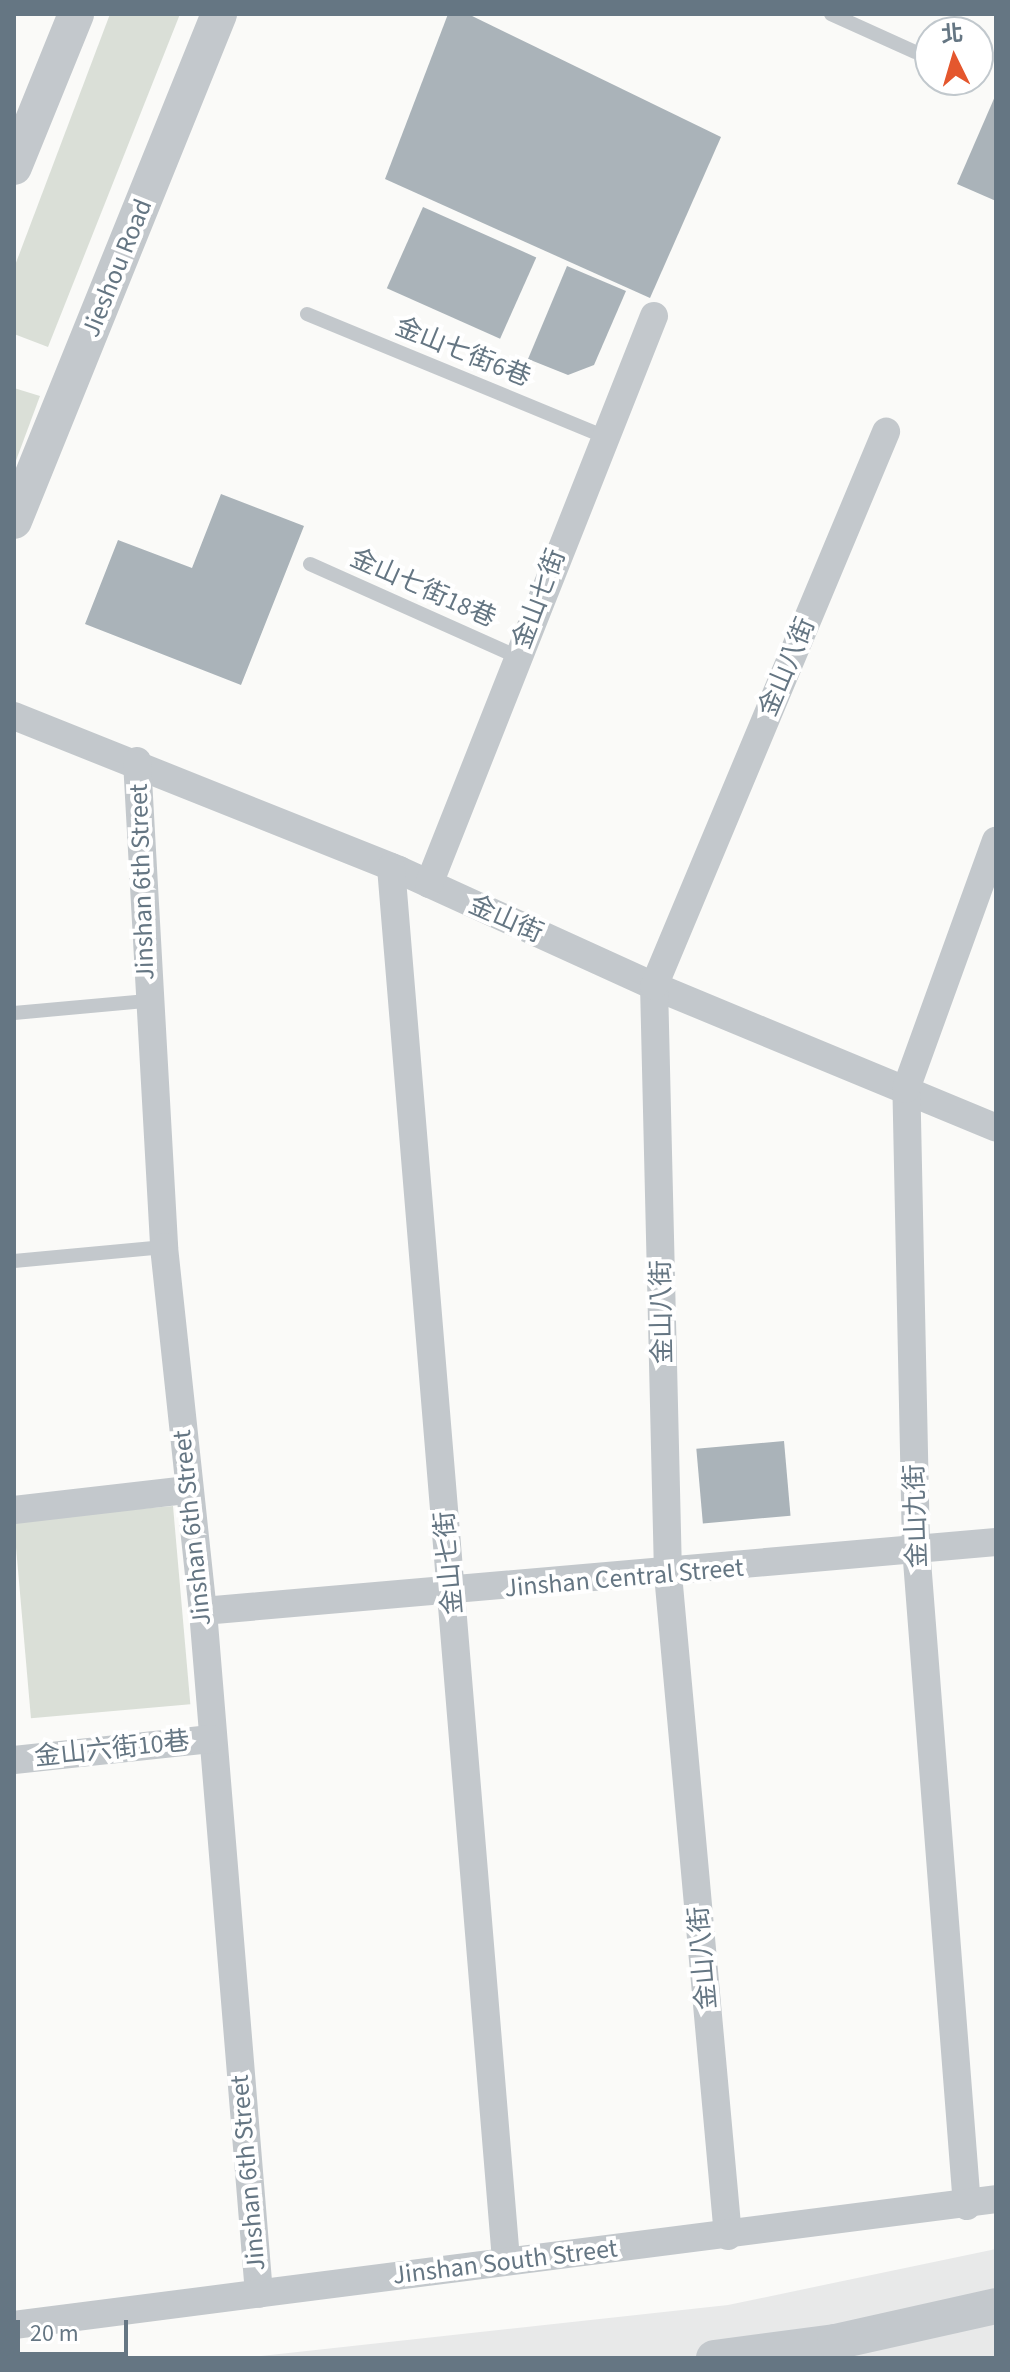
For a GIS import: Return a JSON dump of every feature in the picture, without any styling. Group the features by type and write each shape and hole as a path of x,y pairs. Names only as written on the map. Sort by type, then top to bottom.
{"street":[{"path":"14,167 76,14"},
{"name":"Jieshou Road","path":"14,521 219,14"},
{"name":"金山七街","path":"429,884 601,435 654,316"},
{"name":"金山八街","path":"728,2236 668,1574 654,986 886,432"},
{"name":"金山街","path":"14,716 137,761 391,867 654,986 996,1128"},
{"name":"Jinshan 6th Street","path":"137,761 147,1001 164,1247 203,1611 211,1739 259,2294"},
{"name":"金山九街","path":"967,2206 916,1548 906,1089 996,841"},
{"name":"金山七街","path":"391,867 506,2259"},
{"path":"14,1510 188,1490"},
{"name":"Jinshan Central Street","path":"203,1611 452,1594 996,1542"},
{"name":"金山六街10巷","path":"14,1760 211,1739"},
{"name":"Jinshan South Street","path":"14,2325 506,2259 728,2236 967,2206 996,2199"},
{"path":"714,2358 835,2342 996,2306"}],"lane":[{"path":"831,14 914,52"},
{"name":"金山七街6巷","path":"307,314 601,435"},
{"name":"金山七街18巷","path":"310,564 516,656"},
{"path":"14,1013 147,1001"},
{"path":"14,1261 164,1247"}],"shaded area":[{"path":"110,14 180,14 48,347 14,334 14,268"},
{"path":"14,388 40,396 14,466"},
{"path":"173,1506 190,1704 31,1718 14,1520"},
{"path":"996,2249 996,2358 242,2358 728,2305"}],"building":[{"path":"448,14 468,14 721,137 650,298 385,179"},
{"path":"996,94 996,201 957,184"},
{"path":"423,207 536,257 500,339 387,288"},
{"path":"567,266 626,291 594,365 568,375 528,359"},
{"path":"221,494 304,526 241,685 85,624 118,540 192,568"},
{"path":"784,1441 791,1516 703,1523 696,1449"}]}
